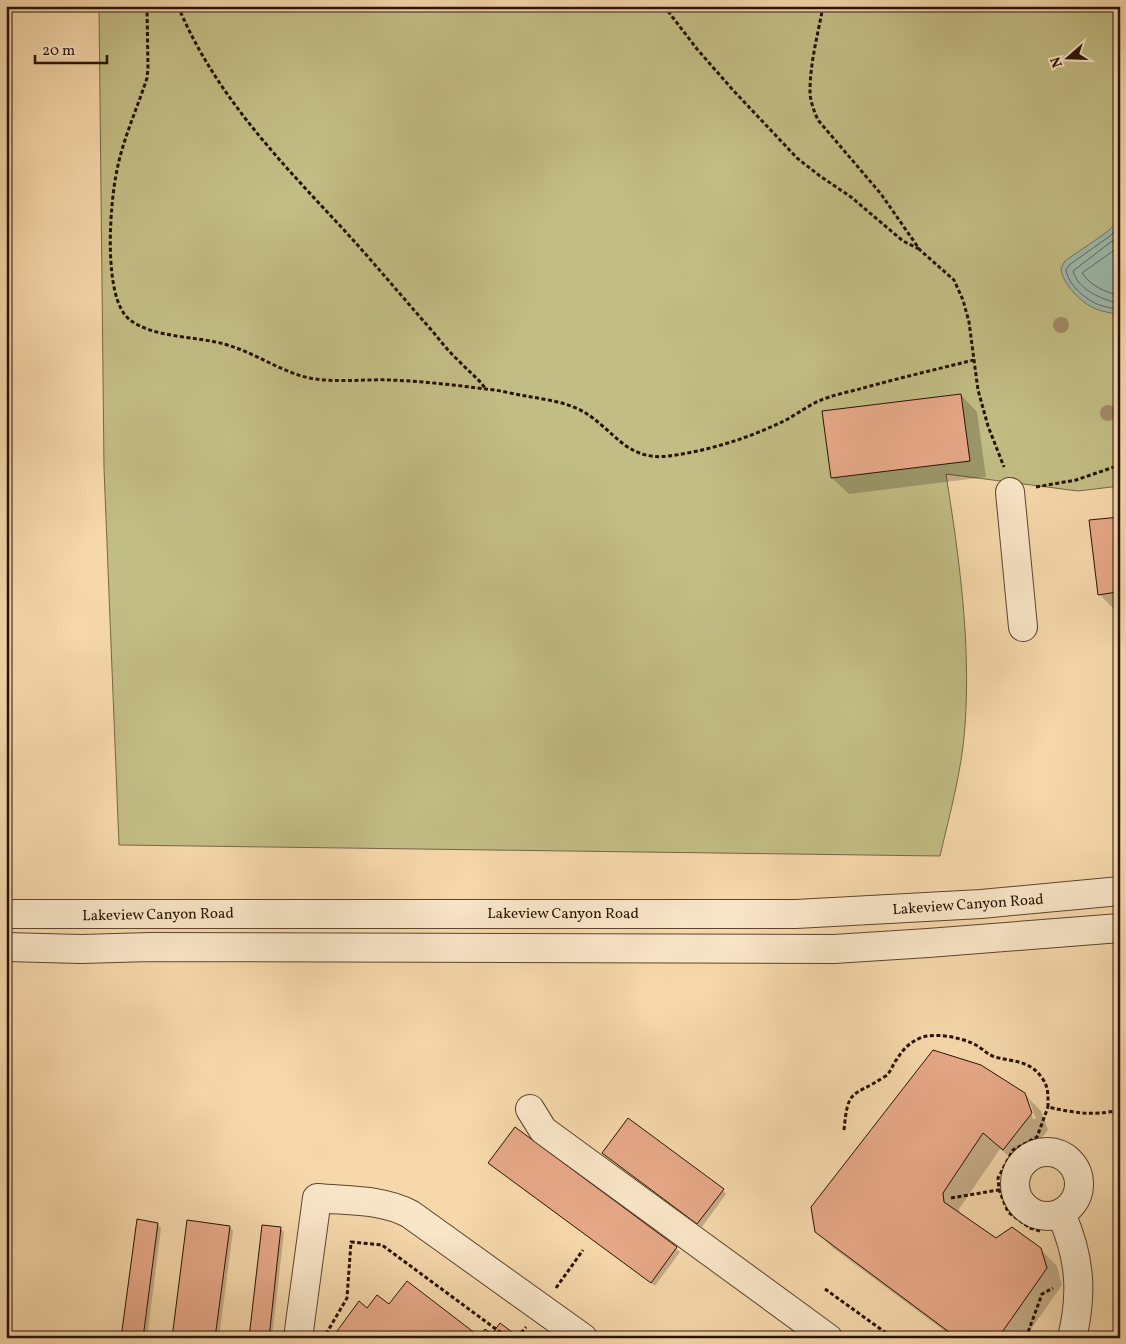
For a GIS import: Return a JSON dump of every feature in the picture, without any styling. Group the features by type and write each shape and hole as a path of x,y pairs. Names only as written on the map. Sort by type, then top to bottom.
{"street":[{"path":"1010,492 1023,628"},
{"name":"Lakeview Canyon Road","path":"6,914 796,914 981,904 1120,891"},
{"path":"6,947 82,949 151,947 834,949 928,944 1120,928"},
{"path":"530,1109 543,1130 828,1338"},
{"path":"1054,1224 1076,1200 1079,1180 1076,1168 1062,1155 1052,1152 1041,1152 1031,1156 1022,1163 1007,1189 1030,1211 1045,1216 1054,1224 1069,1232 1076,1255 1079,1287 1078,1315 1072,1338"},
{"path":"298,1338 317,1198 378,1203 396,1207 410,1214 583,1338"}],"path":[{"path":"147,6 149,57 147,78 121,153 113,190 111,247 115,295 122,312 141,326 159,332 222,343 289,372 312,378 416,381 485,388 565,404 590,416 623,446 650,456 667,456 709,448 784,421 819,400 974,360"},
{"path":"178,6 194,42 210,70 262,141 388,278 458,361 485,388"},
{"path":"664,6 732,89 797,158 851,197 903,241 920,250 954,280 964,300 969,322 978,390 988,426 1004,467 1010,492 1076,480 1120,465"},
{"path":"823,6 810,92 815,113 832,138 881,194 920,250"},
{"path":"844,1130 849,1100 856,1092 885,1076 908,1044 923,1037 938,1034 972,1043 993,1056 1014,1060 1031,1067 1042,1077 1046,1085 1048,1108 1037,1137 1012,1150 998,1178 1007,1189 1008,1212 1030,1228 1054,1224"},
{"path":"1048,1108 1080,1114 1106,1113 1120,1110"},
{"path":"951,1198 1007,1189"},
{"path":"324,1338 347,1298 351,1242 382,1245 508,1338"},
{"path":"1026,1338 1042,1294 1060,1285"},
{"path":"825,1289 893,1338"}],"shaded area":[{"path":"99,6 1120,6 1120,486 1078,491 946,474 963,599 966,694 961,759 940,856 119,845 104,468"}],"water":[{"path":"1120,219 1120,315 1096,309 1084,302 1073,292 1062,274 1061,268 1065,261 1107,232"}],"building":[{"path":"961,394 970,461 831,478 822,411"},
{"path":"1120,517 1120,575 1115,575 1117,592 1098,595 1089,520"},
{"path":"933,1050 981,1065 1025,1093 1032,1113 1003,1150 983,1133 943,1193 944,1202 996,1238 1012,1227 1041,1248 1047,1268 998,1338 957,1338 815,1232 811,1207"},
{"path":"628,1118 724,1189 697,1224 602,1153"},
{"path":"515,1127 677,1247 651,1283 488,1163"},
{"path":"137,1219 158,1223 143,1338 121,1338"},
{"path":"187,1220 230,1226 215,1338 172,1338"},
{"path":"262,1225 281,1227 269,1338 249,1338"},
{"path":"407,1281 480,1337 485,1329 492,1334 500,1323 520,1338 332,1338 359,1301 367,1308 377,1295 389,1304"}]}
